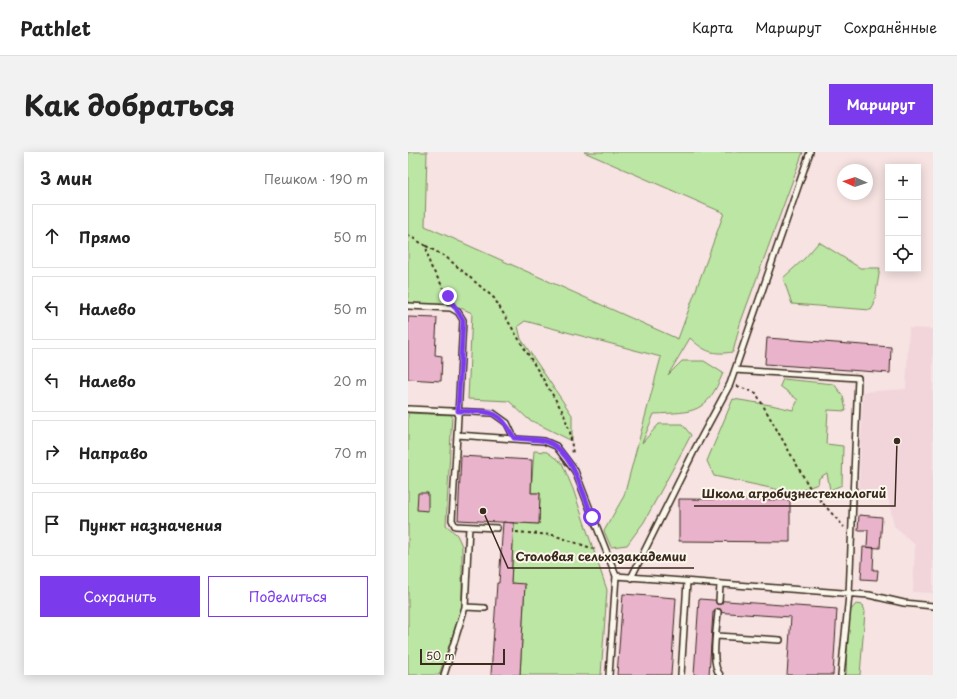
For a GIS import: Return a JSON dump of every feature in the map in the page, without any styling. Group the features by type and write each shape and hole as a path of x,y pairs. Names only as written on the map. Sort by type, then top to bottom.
{"lane":[{"path":"631,578 695,449 730,384 810,152"},
{"path":"408,306 451,308 458,312 463,320 452,520 454,526 497,528"},
{"path":"735,370 858,378 848,595 840,675"},
{"path":"408,409 493,413 507,423 514,438"},
{"path":"457,435 544,441 556,446 575,471 616,576 609,675"},
{"path":"444,675 465,607 469,526"},
{"path":"616,576 848,595 869,595 904,603 933,606"},
{"path":"681,675 687,582"},
{"path":"719,601 720,585"},
{"path":"465,607 485,608"},
{"path":"718,612 715,667 720,675"},
{"path":"716,636 780,640"}],"path":[{"path":"408,235 446,257 494,298 563,412 570,432 573,455"},
{"path":"426,246 430,265 458,312"},
{"path":"730,384 756,393 811,490 850,533"},
{"path":"516,532 553,535 606,553"}],"shaded area":[{"path":"909,328 933,329 933,593 913,592 915,545 894,526 887,492 859,490 863,392 906,389"}],"green space":[{"path":"408,152 427,152 425,226 678,339 724,213 584,152 803,152 740,324 733,352 715,353 700,347 690,338 668,375 682,361 704,361 723,373 711,396 698,408 680,413 654,414 642,443 659,424 682,424 691,435 644,522 627,545 611,547 604,531 624,496 661,357 525,321 518,326 521,339 572,415 572,441 528,419 509,401 468,399 472,313 454,305 408,303"},
{"path":"819,242 860,268 880,268 874,305 871,310 792,304 783,278 805,258"},
{"path":"783,379 834,384 843,396 846,411 828,410 826,444 843,446 842,485 830,490 827,473 819,478 818,484 794,493 714,476 707,461 733,399 793,410 798,400 780,386"},
{"path":"408,413 452,415 446,525 457,535 462,546 462,608 439,675 408,675"},
{"path":"534,451 547,452 562,463 573,489 607,590 601,675 520,675 525,585 511,583 514,523 539,524 540,493 531,493"},
{"path":"856,604 863,605 865,612 860,675 846,675 849,612"}],"building":[{"path":"408,317 437,318 435,355 442,356 441,381 408,379"},
{"path":"767,338 891,347 890,373 765,364"},
{"path":"461,456 532,460 531,493 540,493 539,524 458,520"},
{"path":"418,493 428,493 428,511 417,510"},
{"path":"679,499 790,500 790,542 679,541"},
{"path":"859,515 882,517 880,548 867,547 868,530 858,530"},
{"path":"503,522 514,523 511,583 525,584 520,675 491,675 497,583 499,583"},
{"path":"863,547 874,548 873,570 878,570 877,580 861,579"},
{"path":"623,594 676,598 671,675 617,675"},
{"path":"699,599 837,609 833,675 787,675 791,617 713,612 709,675 694,675"}],"place":[{"name":"Школа агробизнестехнологий","path":"897,441"},
{"name":"Столовая сельхозакадемии","path":"483,511"}],"route":[{"path":"448,296 463,320 458,411 493,413 507,423 514,438 544,441 556,446 575,471 592,517"}]}
